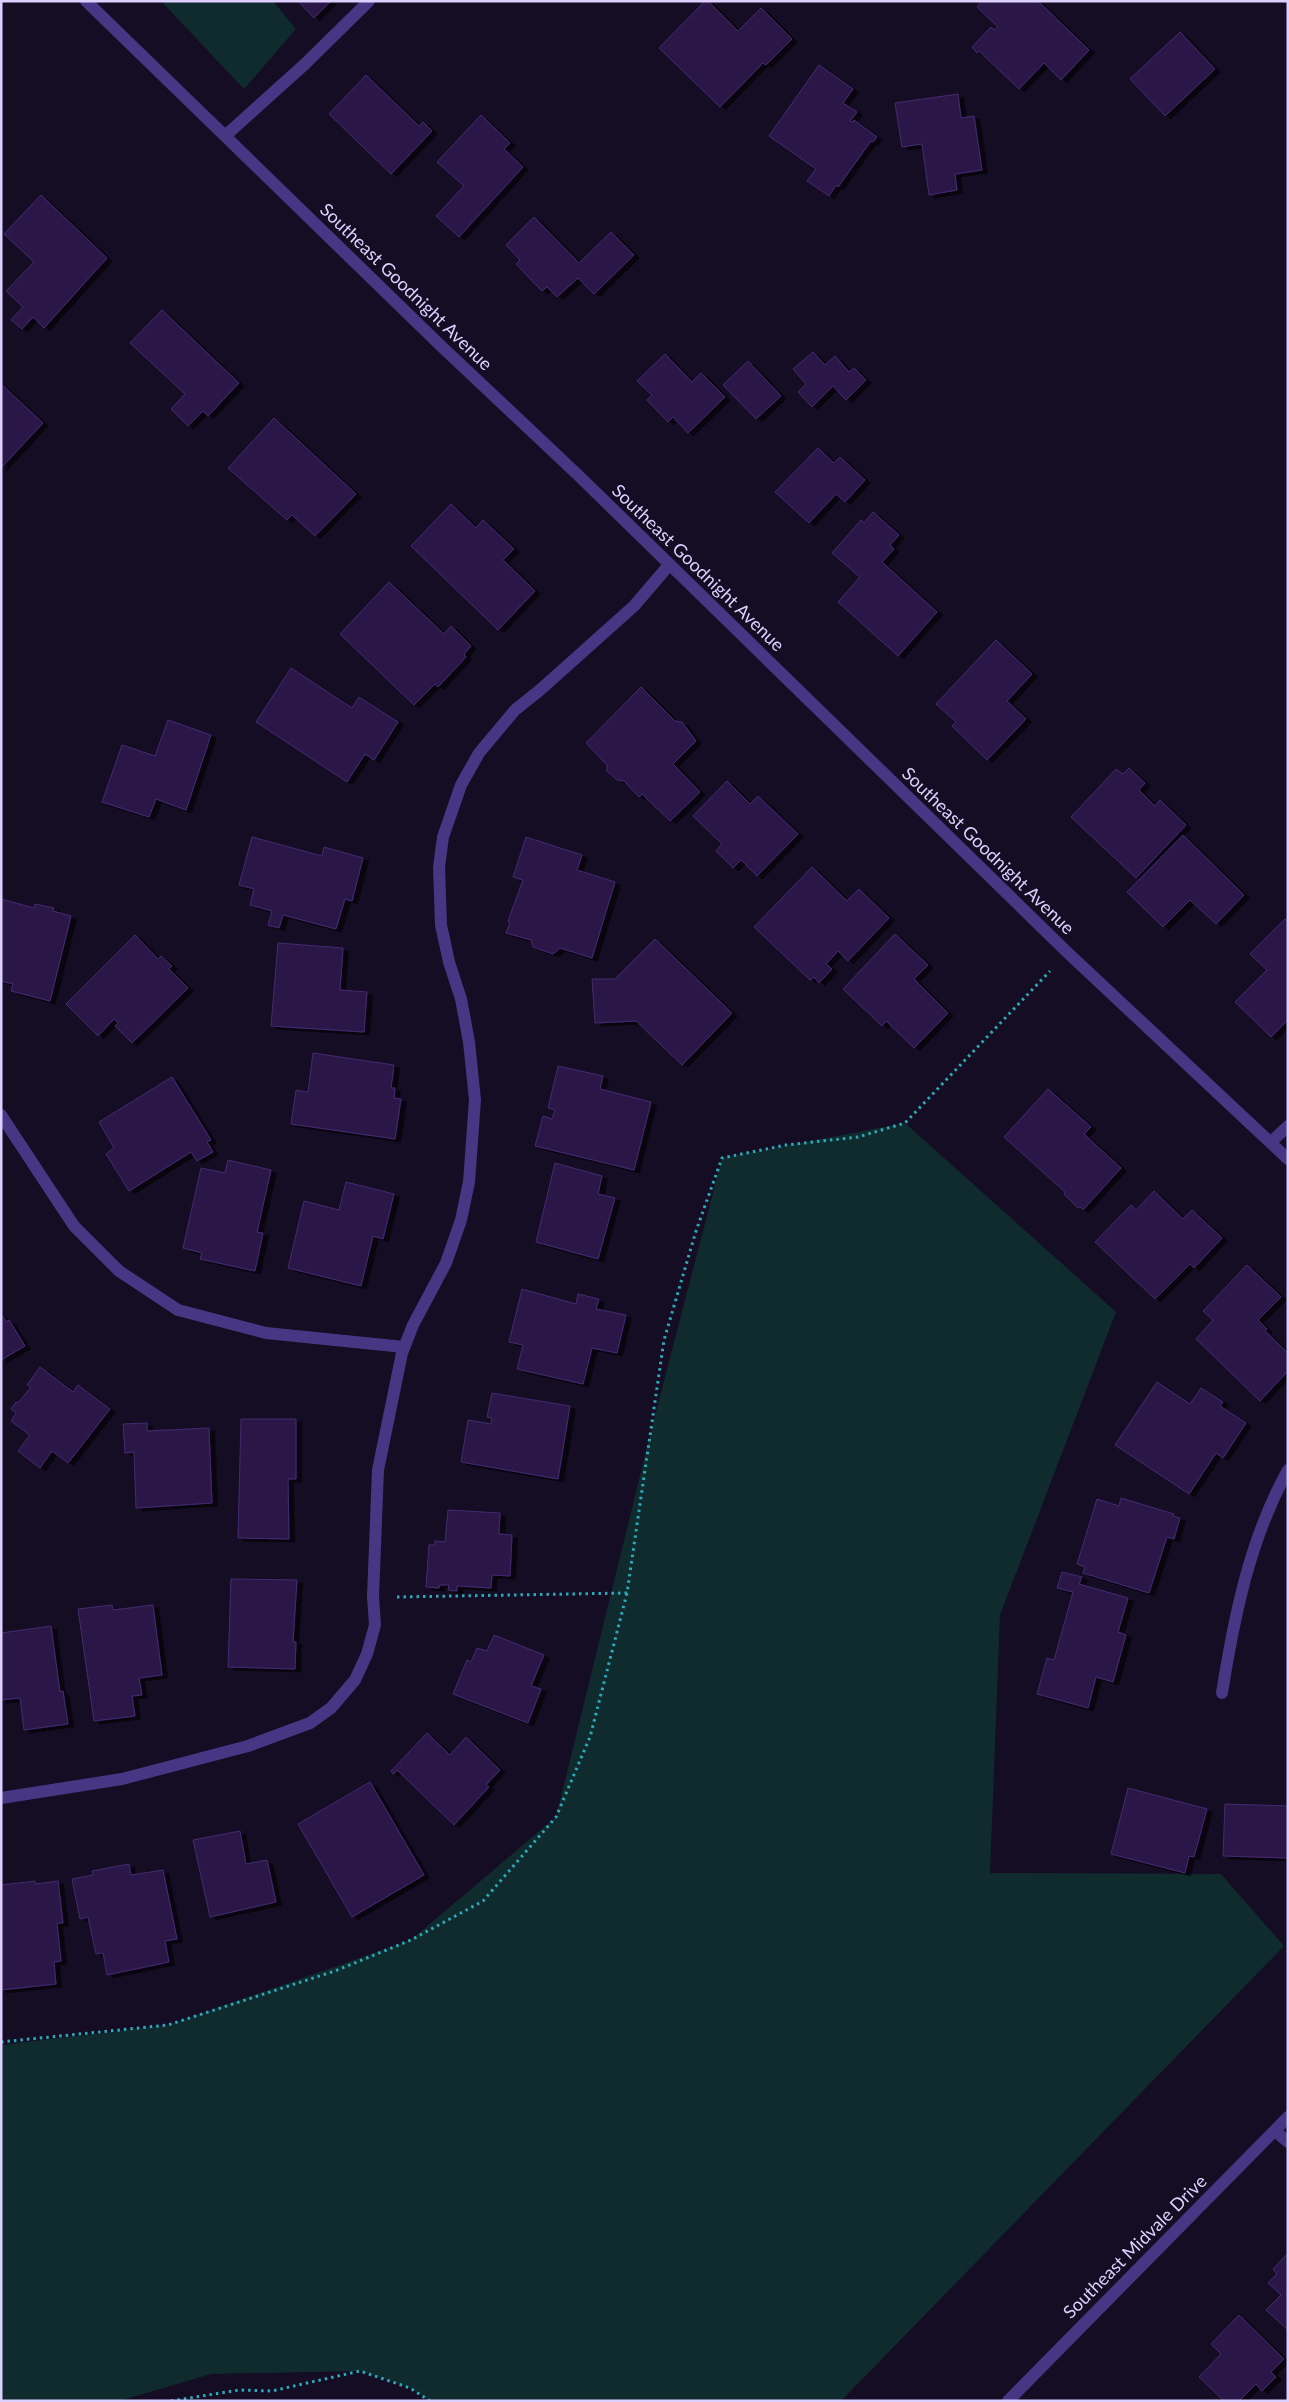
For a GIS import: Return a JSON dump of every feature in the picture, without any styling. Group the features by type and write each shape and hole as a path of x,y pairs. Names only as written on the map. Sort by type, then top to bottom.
{"street":[{"name":"Southeast Goodnight Avenue","path":"86,1 440,345 579,476 1068,953 1288,1159"},
{"path":"225,136 305,64 369,1"},
{"path":"1,1798 122,1779 248,1746 310,1723 331,1708 355,1680 367,1654 375,1625 373,1597 378,1470 404,1347 413,1325 446,1262 461,1220 469,1182 475,1100 469,1042 461,999 449,962 441,925 439,867 443,837 461,785 479,753 514,710 540,690 634,606 669,565"},
{"path":"1,1115 74,1226 119,1271 178,1310 266,1332 404,1347"},
{"path":"1271,1142 1288,1126"},
{"path":"1222,1693 1228,1654 1255,1542 1288,1470"},
{"name":"Southeast Midvale Drive","path":"1008,2401 1288,2118"},
{"path":"1275,2131 1288,2142"}],"path":[{"path":"1,2042 168,2025 335,1972 411,1940 483,1901 556,1817 590,1738 627,1593 664,1340 696,1231 722,1158 786,1145 858,1137 905,1123 1068,953"},
{"path":"373,1597 627,1593"},
{"path":"171,2401 239,2390 272,2391 360,2371 410,2388 430,2401"}],"green space":[{"path":"161,1 273,1 296,29 244,89"},
{"path":"905,1123 1116,1312 1000,1615 990,1873 1221,1874 1284,1946 841,2401 430,2401 410,2388 360,2371 211,2374 119,2401 1,2401 1,2045 168,2025 411,1940 556,1817 653,1423 722,1158"}],"building":[{"path":"298,1 331,1 314,18"},
{"path":"705,1 708,1 738,31 761,8 792,39 766,65 763,63 720,107 659,48"},
{"path":"982,1 1038,1 1089,50 1061,80 1044,63 1019,89 979,51 977,53 972,47 991,27 994,30 998,27 977,7"},
{"path":"1180,32 1215,69 1165,116 1130,79"},
{"path":"819,65 853,89 843,103 857,112 850,121 853,122 854,120 877,137 873,142 871,141 838,187 836,185 829,196 807,181 816,169 769,136"},
{"path":"366,75 419,126 423,122 432,131 391,174 329,114"},
{"path":"958,94 961,118 974,116 982,170 955,174 957,190 929,195 922,144 902,147 895,103"},
{"path":"481,115 510,143 504,149 523,167 459,237 436,216 464,186 437,162"},
{"path":"41,195 107,258 44,328 33,317 22,329 11,320 23,307 6,291 34,262 4,234"},
{"path":"534,217 579,263 611,232 634,255 594,294 578,278 557,297 547,287 542,291 534,283 516,264 520,260 506,245"},
{"path":"162,310 239,383 208,416 203,411 188,426 171,409 185,394 130,343"},
{"path":"813,352 825,365 835,356 849,372 854,368 866,380 846,400 833,386 812,407 798,392 806,384 793,369"},
{"path":"665,354 692,382 701,373 725,397 688,433 673,417 668,422 647,400 652,395 637,381"},
{"path":"748,361 781,396 756,419 723,385"},
{"path":"1,384 43,423 1,468"},
{"path":"274,418 356,494 315,536 292,515 287,520 228,468"},
{"path":"818,448 834,463 840,457 865,480 845,502 836,494 809,523 775,492"},
{"path":"451,504 476,528 483,520 514,549 503,560 535,591 498,630 411,546"},
{"path":"873,512 899,535 890,545 894,549 882,562 937,612 898,656 838,602 860,577 832,553 861,520 864,523"},
{"path":"389,582 444,634 451,626 471,646 464,654 466,657 438,687 435,684 414,705 340,634"},
{"path":"996,640 1032,674 1007,701 1026,719 987,760 952,726 956,722 936,704"},
{"path":"291,668 352,708 359,697 398,722 374,760 365,754 347,782 256,722"},
{"path":"641,687 675,721 682,722 696,741 673,764 700,792 670,821 642,794 639,797 624,781 617,780 607,771 607,765 586,743"},
{"path":"168,720 211,735 186,810 156,799 149,817 102,802 122,745 155,756"},
{"path":"1129,768 1145,783 1139,790 1155,806 1160,800 1186,825 1136,878 1071,817 1116,769 1123,774"},
{"path":"727,781 750,804 758,796 798,834 757,876 741,860 733,868 716,851 722,844 693,816"},
{"path":"1183,835 1244,895 1216,924 1190,900 1163,927 1127,892"},
{"path":"252,837 322,856 324,847 363,858 352,901 345,899 336,929 283,915 279,928 268,925 272,911 250,905 254,889 239,885"},
{"path":"526,837 582,855 577,870 615,882 592,958 560,948 553,954 533,947 531,940 506,933 510,922 508,921 523,880 513,877"},
{"path":"812,867 847,901 859,889 889,918 848,961 838,951 826,964 832,969 819,983 814,977 810,980 754,927"},
{"path":"1,899 34,908 35,904 54,908 53,911 71,916 50,1001 11,991 13,984 1,981"},
{"path":"1285,919 1288,922 1288,1020 1271,1037 1235,1002 1267,970 1250,954"},
{"path":"895,934 928,965 914,979 948,1013 914,1048 886,1021 882,1026 843,989"},
{"path":"135,935 158,959 161,956 172,966 169,969 188,988 132,1043 115,1026 118,1023 114,1019 98,1036 66,1004"},
{"path":"655,939 732,1013 682,1065 636,1021 595,1023 592,979 615,979"},
{"path":"278,943 343,948 340,990 367,992 364,1032 271,1026"},
{"path":"313,1053 394,1065 391,1088 395,1088 394,1098 401,1099 395,1139 291,1124 296,1090 308,1092"},
{"path":"558,1066 603,1076 600,1089 651,1102 634,1170 535,1146 543,1116 552,1119 555,1110 548,1108"},
{"path":"172,1077 211,1140 207,1142 213,1152 197,1161 191,1152 129,1191 106,1154 114,1148 99,1122"},
{"path":"1048,1089 1091,1127 1084,1134 1121,1168 1083,1210 1080,1207 1078,1208 1064,1194 1065,1192 1004,1137"},
{"path":"228,1160 271,1170 257,1232 263,1233 255,1271 200,1259 202,1253 183,1248 201,1168 225,1173"},
{"path":"555,1163 602,1176 598,1194 615,1198 598,1259 536,1242"},
{"path":"346,1182 394,1194 383,1239 373,1236 361,1286 288,1268 304,1201 339,1210"},
{"path":"1154,1191 1183,1219 1192,1210 1222,1238 1194,1268 1190,1264 1155,1299 1095,1242 1131,1205 1136,1210"},
{"path":"1247,1265 1281,1297 1258,1320 1267,1329 1265,1331 1288,1353 1288,1371 1260,1401 1196,1339 1213,1320 1203,1311"},
{"path":"522,1289 576,1304 578,1294 599,1299 596,1309 626,1315 617,1353 592,1348 583,1384 517,1369 523,1345 509,1342"},
{"path":"1,1314 6,1322 9,1320 25,1346 1,1360"},
{"path":"40,1367 73,1392 78,1385 110,1409 68,1463 52,1451 40,1468 18,1451 30,1435 11,1421 16,1413 11,1409 31,1387 27,1385"},
{"path":"1157,1382 1190,1404 1201,1388 1223,1402 1220,1406 1246,1423 1223,1458 1216,1453 1189,1494 1115,1445"},
{"path":"492,1393 570,1406 558,1479 461,1462 468,1420 491,1424 492,1418 487,1417"},
{"path":"241,1419 296,1419 296,1479 288,1479 289,1539 238,1538"},
{"path":"147,1423 147,1431 209,1428 212,1503 136,1508 134,1452 125,1453 123,1424"},
{"path":"1121,1498 1174,1514 1173,1516 1180,1518 1174,1539 1167,1537 1149,1593 1083,1573 1085,1567 1077,1564 1097,1499 1119,1506"},
{"path":"448,1510 500,1513 499,1534 512,1535 510,1576 492,1575 491,1588 457,1586 457,1591 448,1590 449,1585 440,1585 439,1588 426,1587 429,1545 435,1545 435,1541 445,1542"},
{"path":"1062,1572 1082,1577 1079,1584 1128,1598 1118,1632 1126,1635 1113,1682 1096,1677 1088,1708 1037,1694 1047,1658 1054,1660 1073,1592 1057,1588"},
{"path":"231,1579 297,1580 293,1642 296,1642 295,1669 228,1667"},
{"path":"112,1605 113,1610 153,1605 162,1675 139,1678 142,1695 132,1696 135,1716 94,1721 78,1609"},
{"path":"51,1626 60,1692 63,1691 68,1724 24,1730 20,1698 1,1700 1,1633"},
{"path":"494,1635 544,1655 531,1686 541,1689 528,1723 453,1694 467,1660 471,1662 477,1648 487,1651"},
{"path":"427,1733 450,1755 466,1737 500,1770 486,1785 489,1787 454,1825 397,1770 393,1774 391,1771"},
{"path":"370,1782 424,1875 352,1917 298,1824"},
{"path":"1128,1788 1207,1809 1194,1857 1189,1856 1185,1873 1111,1854"},
{"path":"1225,1804 1288,1806 1288,1858 1223,1856"},
{"path":"240,1831 246,1864 267,1860 276,1902 210,1917 193,1840"},
{"path":"129,1864 131,1875 163,1870 177,1939 165,1941 169,1962 107,1975 103,1953 96,1954 88,1917 80,1919 72,1879 93,1875 92,1871"},
{"path":"35,1881 36,1884 58,1881 63,1923 57,1923 61,1961 54,1962 56,1984 1,1990 1,1885"},
{"path":"1288,2253 1288,2330 1266,2310 1281,2295 1268,2283 1277,2274 1273,2269"},
{"path":"1239,2315 1284,2359 1271,2372 1276,2377 1262,2391 1256,2384 1239,2401 1224,2401 1199,2377 1221,2354 1211,2344"}]}
